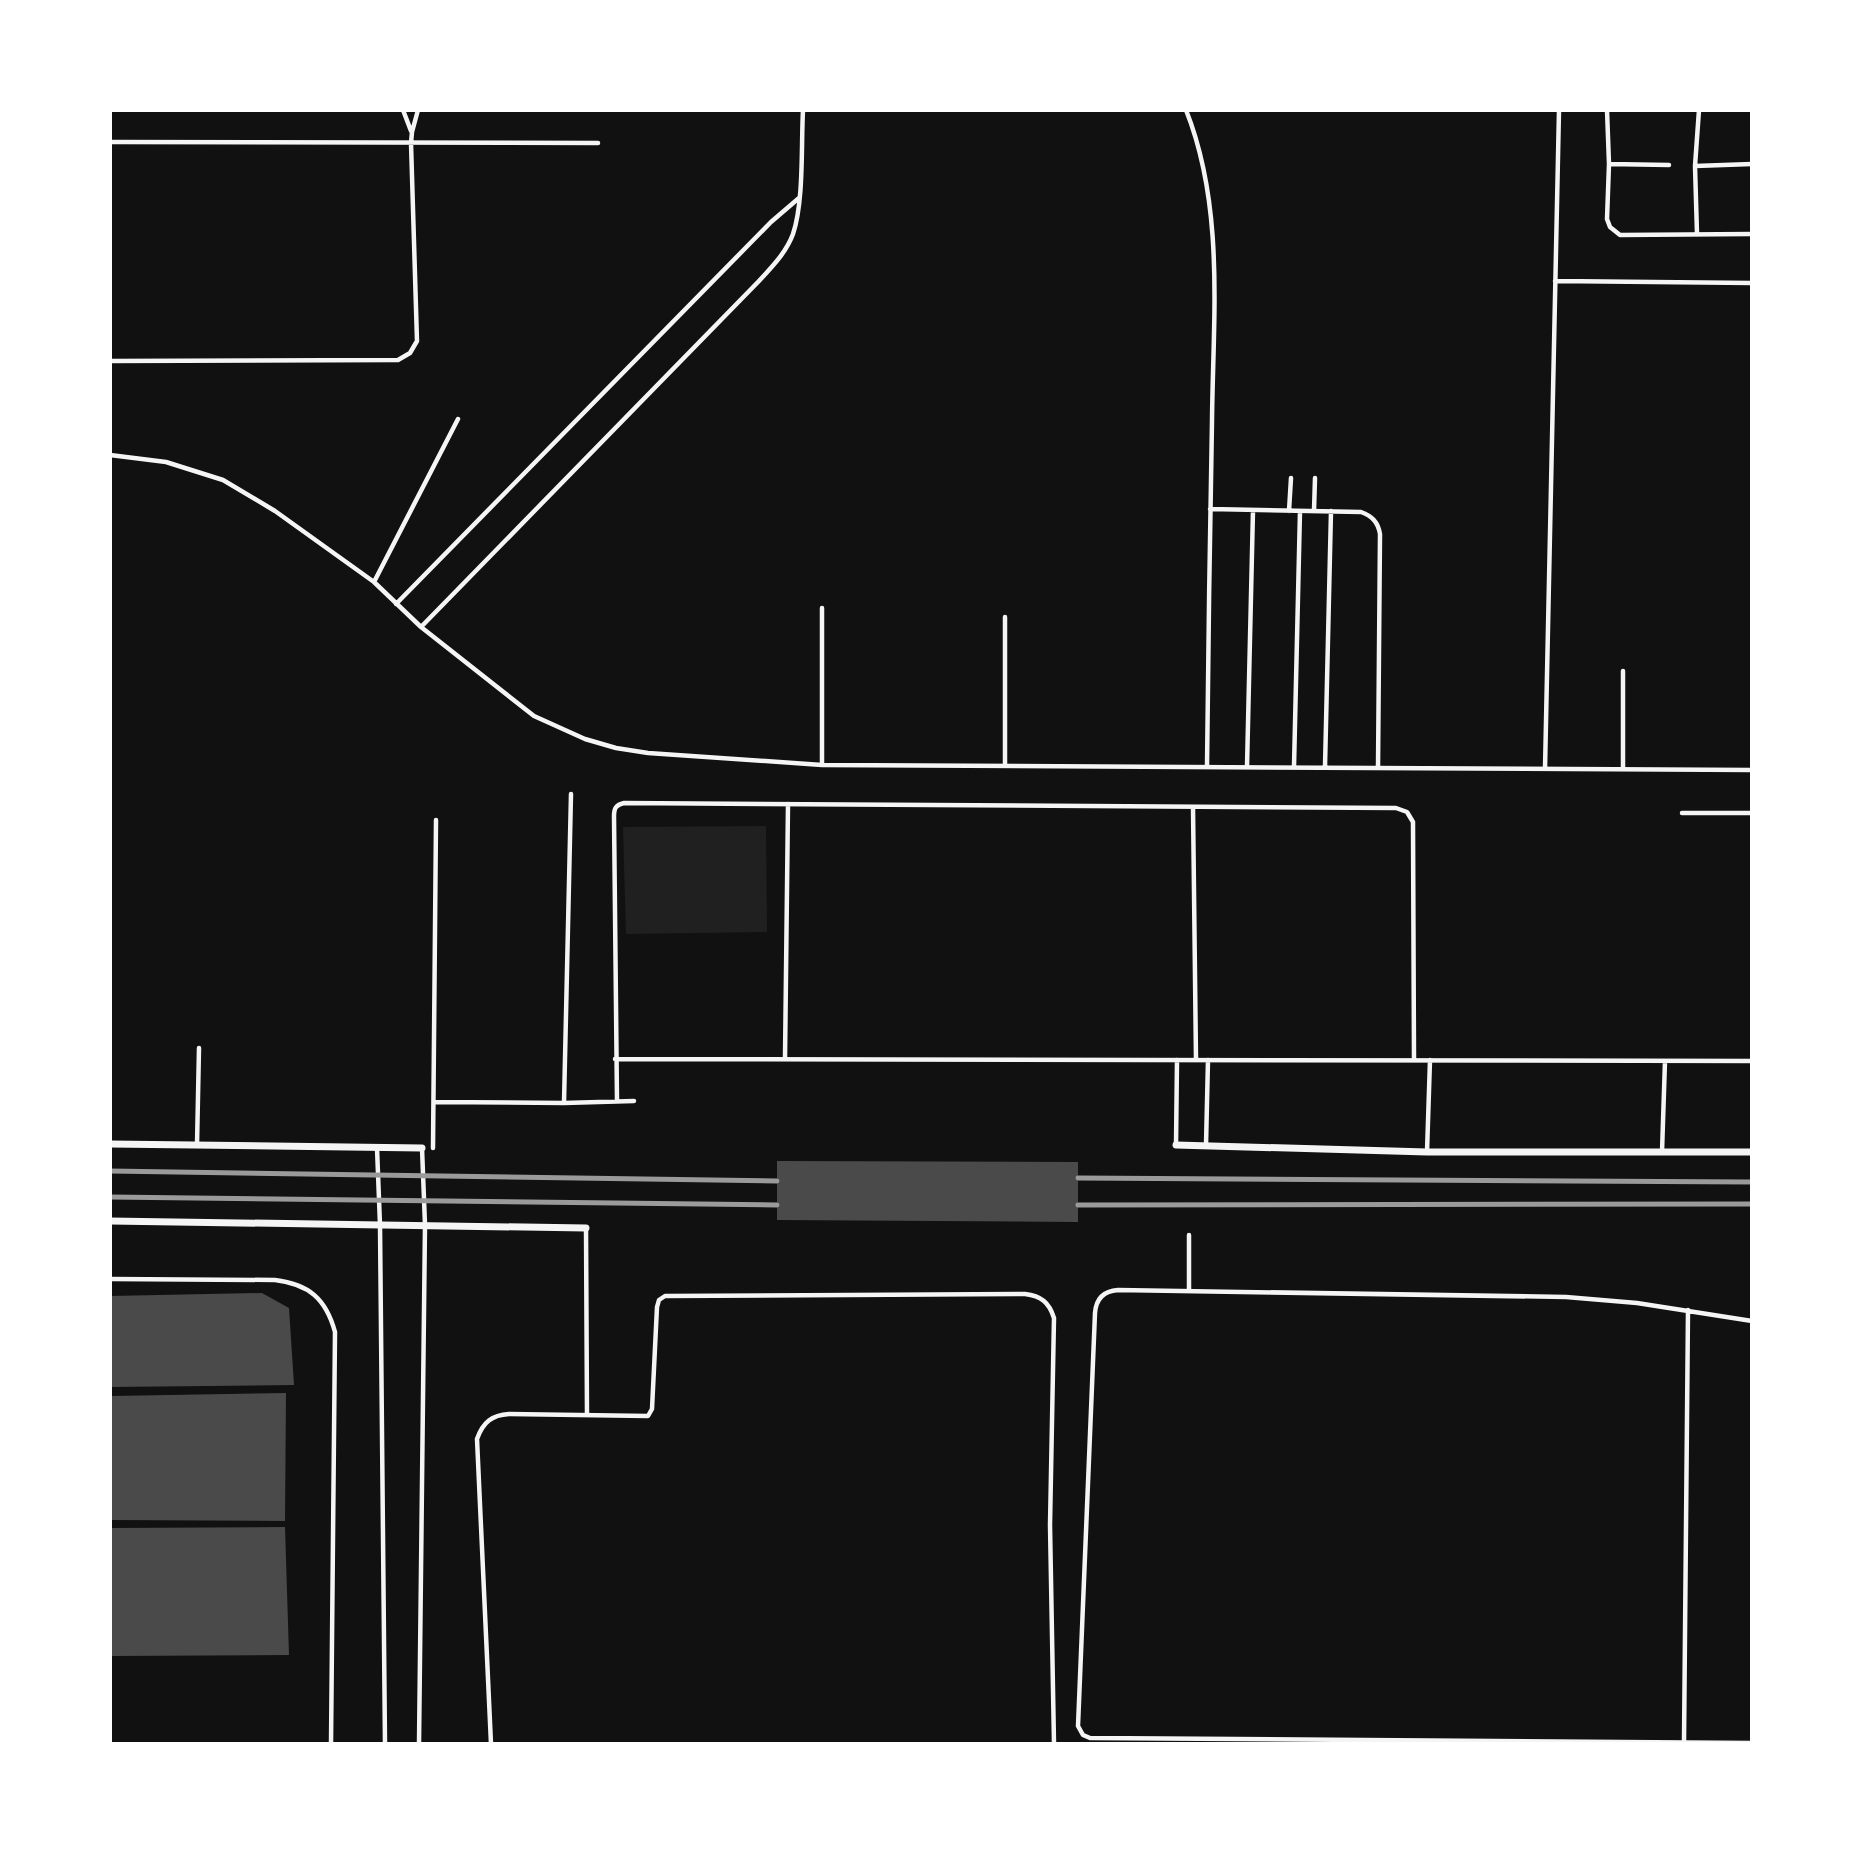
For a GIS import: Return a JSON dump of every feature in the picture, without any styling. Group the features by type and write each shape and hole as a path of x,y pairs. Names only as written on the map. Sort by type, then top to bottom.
{"street":[{"path":"110,1144 422,1148"},
{"path":"1176,1145 1427,1152 1752,1152"},
{"path":"110,1221 586,1228"}],"lane":[{"path":"403,110 412,132"},
{"path":"110,361 405,358 417,341 411,143 418,110"},
{"path":"421,627 772,268 792,236 797,217 803,110"},
{"path":"1186,110 1203,165 1210,207 1215,295 1207,767"},
{"path":"1545,769 1559,110"},
{"path":"1607,110 1607,219 1610,227 1620,235 1752,234"},
{"path":"1697,234 1695,166 1699,110"},
{"path":"110,142 598,143"},
{"path":"1609,164 1669,165"},
{"path":"1695,166 1752,164"},
{"path":"396,604 765,229 799,198"},
{"path":"1555,281 1752,283"},
{"path":"374,582 458,419"},
{"path":"110,455 166,462 223,480 275,511 374,582 421,627 534,716 584,739 616,748 648,753 822,765 1752,769"},
{"path":"1289,511 1291,478"},
{"path":"1314,511 1315,478"},
{"path":"1210,509 1361,512 1379,526 1378,768"},
{"path":"1247,767 1253,510"},
{"path":"1294,767 1300,511"},
{"path":"1325,767 1331,511"},
{"path":"822,608 822,765"},
{"path":"1004,766 1005,617"},
{"path":"1623,671 1623,769"},
{"path":"564,1103 571,794"},
{"path":"617,1101 614,810 624,803 1396,808 1407,812 1413,822 1414,833 1414,1060"},
{"path":"785,1059 788,804"},
{"path":"1193,807 1196,1060"},
{"path":"1682,813 1752,813"},
{"path":"433,1148 436,820"},
{"path":"197,1146 200,1048"},
{"path":"615,1059 1752,1061"},
{"path":"1176,1145 1177,1060"},
{"path":"1206,1145 1208,1060"},
{"path":"1427,1152 1430,1060"},
{"path":"1662,1152 1665,1061"},
{"path":"433,1102 634,1101"},
{"path":"377,1148 385,1744"},
{"path":"419,1744 425,1225 422,1148"},
{"path":"586,1228 587,1415"},
{"path":"1189,1235 1189,1291"},
{"path":"110,1279 290,1282 315,1295 331,1318 335,1332 331,1744"},
{"path":"1752,1321 1637,1303 1566,1297 1189,1291 1111,1291 1104,1294 1096,1306 1078,1726 1083,1735 1090,1738 1752,1743"},
{"path":"491,1744 477,1439 488,1420 498,1415 645,1417 651,1412 657,1307 659,1300 665,1296 1025,1294 1041,1298 1048,1303 1054,1318 1050,1525 1054,1744"},
{"path":"1684,1743 1688,1310"}],"shaded area":[{"path":"766,826 767,932 626,934 623,827"}],"building":[{"path":"777,1161 1078,1162 1078,1222 777,1220"},
{"path":"262,1293 289,1308 294,1385 110,1387 110,1296"},
{"path":"286,1393 285,1521 110,1520 110,1396"},
{"path":"285,1527 289,1655 110,1656 110,1528"}],"railway":[{"path":"110,1171 777,1181"},
{"path":"1078,1178 1752,1182"},
{"path":"110,1197 777,1205"},
{"path":"1078,1205 1752,1204"}]}
